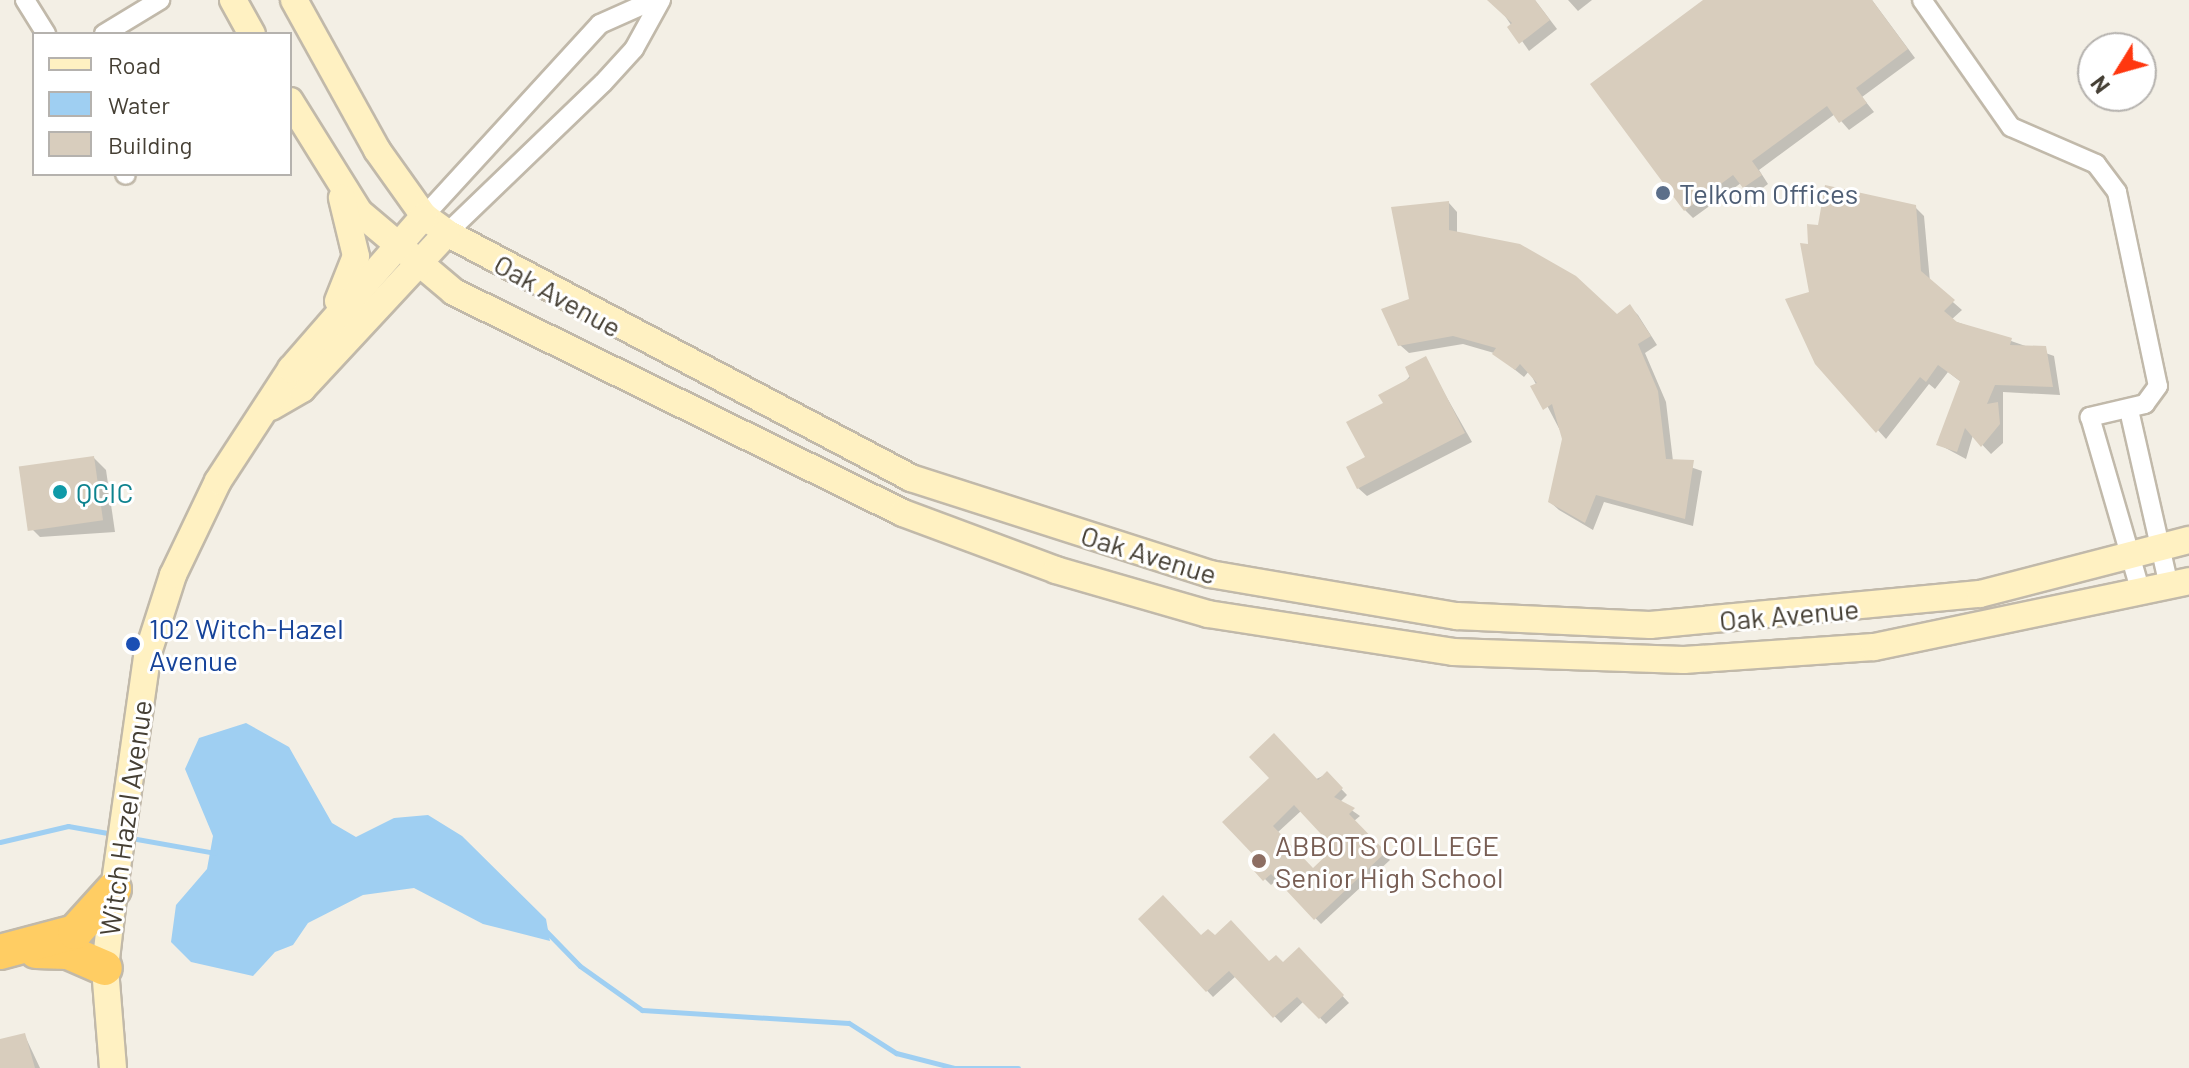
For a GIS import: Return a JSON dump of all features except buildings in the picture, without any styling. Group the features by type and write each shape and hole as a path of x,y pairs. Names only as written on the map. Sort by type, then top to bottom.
{"highway":[{"path":"0,953 75,932 114,887"},
{"path":"0,953 68,952 105,968"}],"street":[{"path":"25,0 45,32"},
{"path":"107,32 160,0"},
{"path":"233,0 251,32"},
{"name":"Oak Avenue","path":"294,0 377,150 424,216 447,233 606,322 934,487 1210,574 1348,601 1526,624 1698,623 1980,594 2189,540"},
{"path":"424,216 600,24 654,0"},
{"path":"447,233 603,83 634,49 661,0"},
{"path":"1922,0 2011,127 2096,164 2117,192 2158,386 2151,401 2129,410 2090,417 2127,555 2141,592"},
{"name":"Oak Avenue","path":"292,105 336,183 395,248 420,268 588,359 903,513 1056,570 1208,614 1308,633 1494,655 1684,660 1874,647 2179,584"},
{"path":"322,333 356,256 336,183"},
{"name":"Witch Hazel Avenue","path":"113,1068 105,968 114,887 147,656 173,575 218,481 322,333 424,216"},
{"name":"Witch Hazel Avenue","path":"271,407 302,389 420,268 447,233"},
{"path":"588,359 606,322"},
{"path":"2129,410 2162,547 2179,584"}],"water":[{"path":"246,723 289,747 332,823 356,837 394,818 428,815 462,836 546,919 550,941 483,924 414,888 363,895 308,923 293,945 275,952 253,976 191,962 171,942 176,905 207,869 213,836 185,769 199,738"}],"waterway":[{"path":"0,842 68,826 113,834"},
{"path":"131,838 215,853"},
{"path":"542,927 580,966 642,1010 849,1023 896,1053 955,1068 1018,1068"}],"place":[{"name":"Telkom Offices","path":"1663,193"},
{"name":"QCIC","path":"60,492"},
{"name":"102 Witch-Hazel Avenue","path":"133,644"},
{"name":"ABBOTS COLLEGE Senior High School","path":"1259,861"}]}
